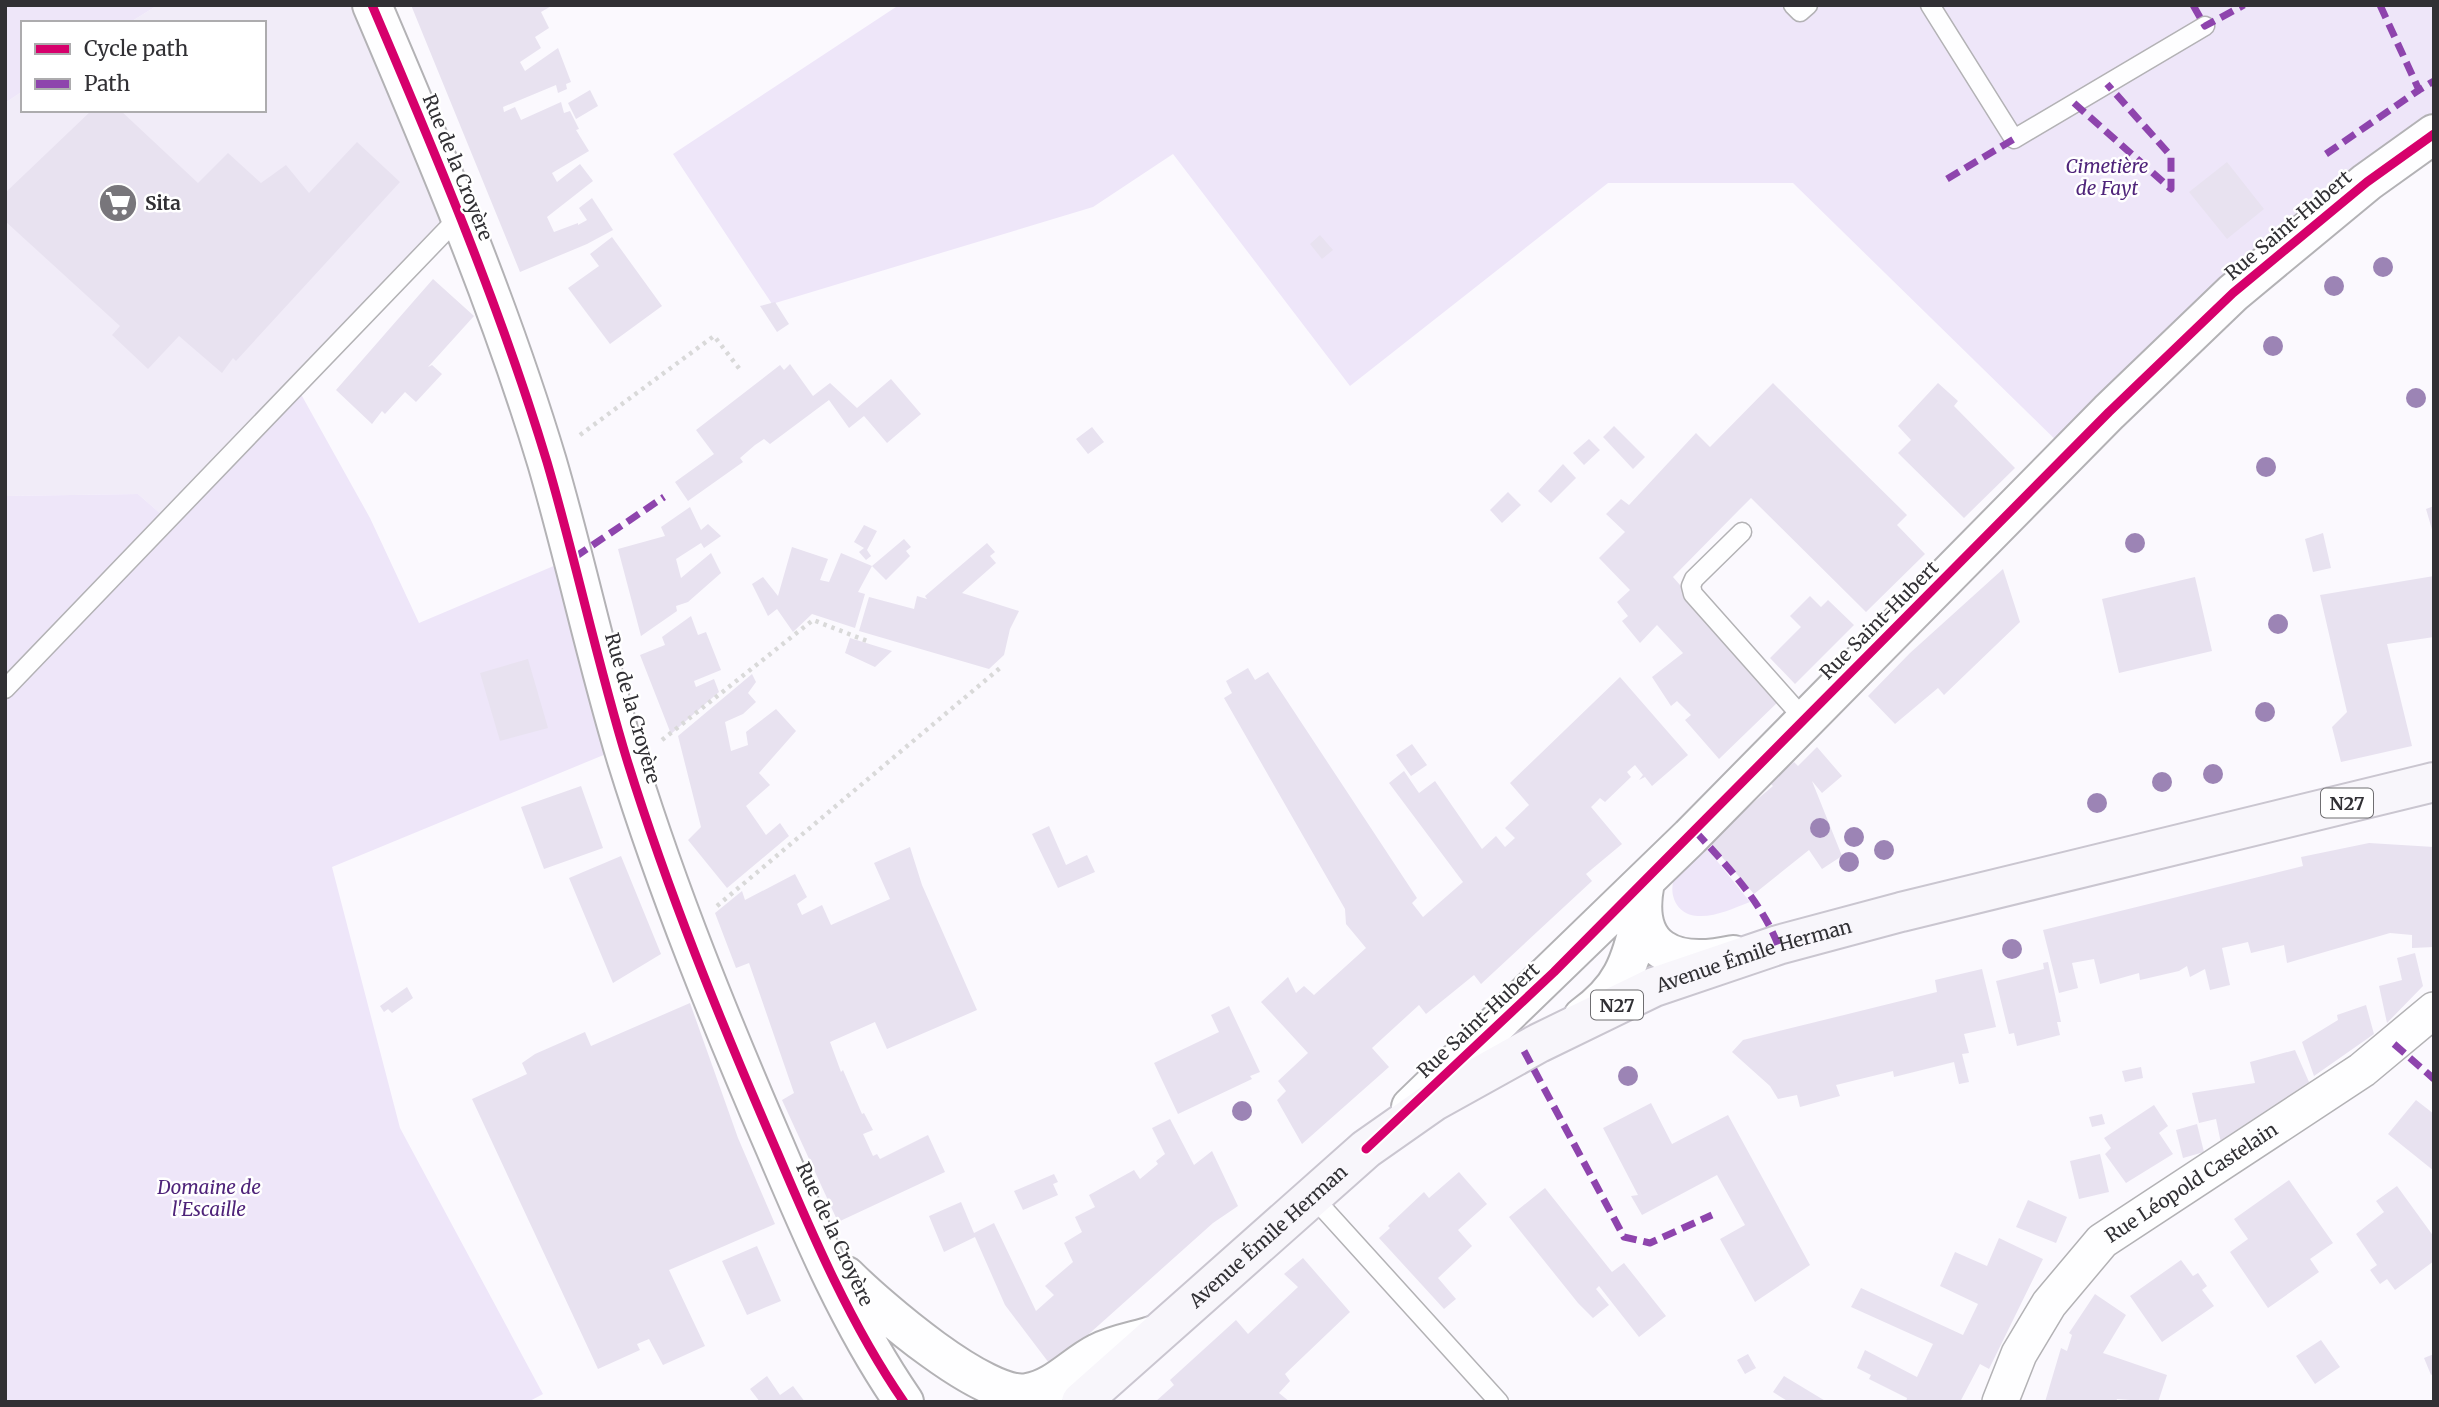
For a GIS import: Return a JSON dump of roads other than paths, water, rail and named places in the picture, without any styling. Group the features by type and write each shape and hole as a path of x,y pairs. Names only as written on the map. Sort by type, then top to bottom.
{"main road":[{"name":"Avenue Émile Herman","path":"1081,1402 1366,1149 1433,1102 1594,1014 1654,987 1778,945 2434,782"}],"street":[{"name":"Rue de la Croyère","path":"372,5 459,217 522,384 546,460 629,766 687,931 727,1035 818,1247 904,1402"},
{"name":"Rue Saint-Hubert","path":"1366,1149 1554,972 1643,900 1805,720 2109,412 2233,293 2367,183 2434,134"},
{"path":"1643,900 1649,937 1678,957 1702,961 1778,945"},
{"path":"1554,972 1550,984 1552,996 1560,1008 1594,1014 1623,978 1643,900"},
{"name":"Rue Léopold Castelain","path":"2000,1402 2019,1354 2049,1304 2102,1241 2362,1070 2434,1010"},
{"name":"Rue de la Croyère","path":"818,1247 880,1310 957,1364 1010,1394 1029,1393 1054,1383 1098,1353 1155,1335"}],"lane":[{"path":"1793,5 1800,12 1808,5"},
{"path":"1930,5 2014,139 2205,26"},
{"path":"5,689 459,217"},
{"path":"1742,532 1690,586 1693,594 1805,720"},
{"path":"1313,1197 1499,1402"}],"place":[{"name":"Sita","path":"118,203"}],"park label":[{"name":"Cimetière de Fayt","path":"2107,177"},
{"name":"Domaine de l'Escaille","path":"209,1198"}]}
